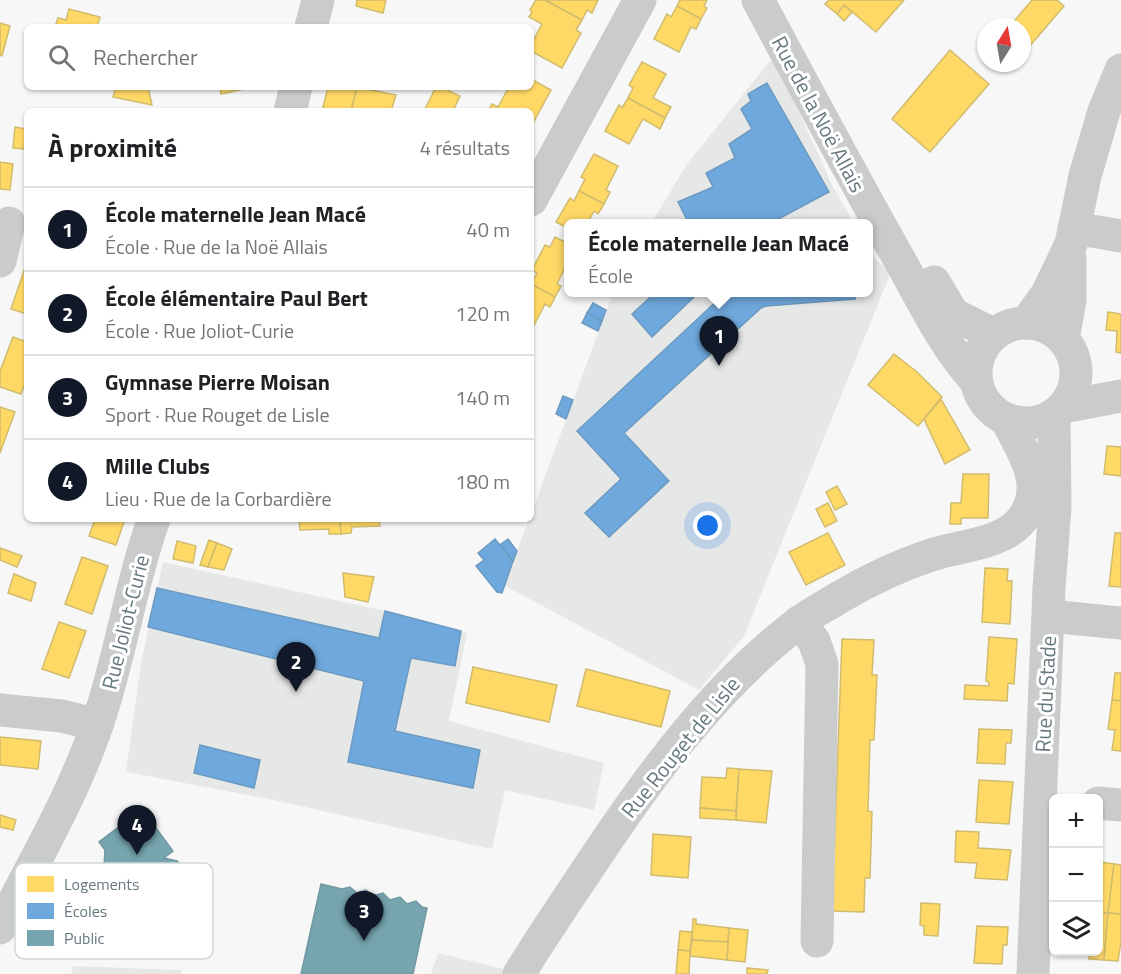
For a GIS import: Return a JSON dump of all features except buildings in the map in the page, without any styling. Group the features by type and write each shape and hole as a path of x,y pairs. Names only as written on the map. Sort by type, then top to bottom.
{"street":[{"path":"312,24 318,0"},
{"path":"534,194 639,0"},
{"name":"Rue de la Noë Allais","path":"758,0 850,173 912,283 956,359 976,381"},
{"name":"Rue de la Noë Allais","path":"763,0 953,314 993,334"},
{"path":"1058,411 1071,395 1075,382 1069,354 1072,236 1085,176 1104,111 1121,70"},
{"path":"291,108 296,90"},
{"path":"0,261 12,223"},
{"path":"1026,323 1047,294 1072,236"},
{"path":"1072,236 1121,236"},
{"path":"1026,323 1040,325 1052,330 1069,354 1121,396 1058,411 1039,422 1023,423 1006,419 992,410 981,397 976,381 976,364 982,348 993,334 1003,328 1026,323"},
{"name":"Rue du Stade","path":"1034,974 1046,798 1049,583 1055,507 1058,411"},
{"path":"1006,419 1028,463 1035,483 1033,501 1021,522 1008,533 1033,555 1049,583"},
{"name":"Rue Joliot-Curie","path":"34,863 71,791 97,724 111,681 142,553 153,522"},
{"name":"Rue Rouget de Lisle","path":"519,974 626,812 699,716 747,665 799,622 858,587 930,555 1008,533"},
{"path":"1049,616 1121,622"},
{"path":"799,622 814,641 822,664 817,941"},
{"path":"0,710 62,716 97,724"},
{"path":"1103,803 1121,805"},
{"name":"Rue Joliot-Curie","path":"0,928 15,899"}],"shaded area":[{"path":"774,56 832,185 852,219 654,219 687,164"},
{"path":"873,257 891,272 744,636 699,690 504,585 528,522 534,522 534,506 612,297 873,297"},
{"path":"163,562 385,611 467,633 449,721 604,763 594,810 505,790 492,849 274,800 126,772 141,663"},
{"path":"438,953 508,970 520,974 431,974"},
{"path":"73,966 181,970 181,974 71,974"}],"place":[{"name":"École maternelle Jean Macé","path":"719,366"},
{"name":"École élémentaire Paul Bert","path":"296,692"},
{"name":"Mille Clubs","path":"137,855"},
{"name":"Gymnase Pierre Moisan","path":"364,941"}]}
